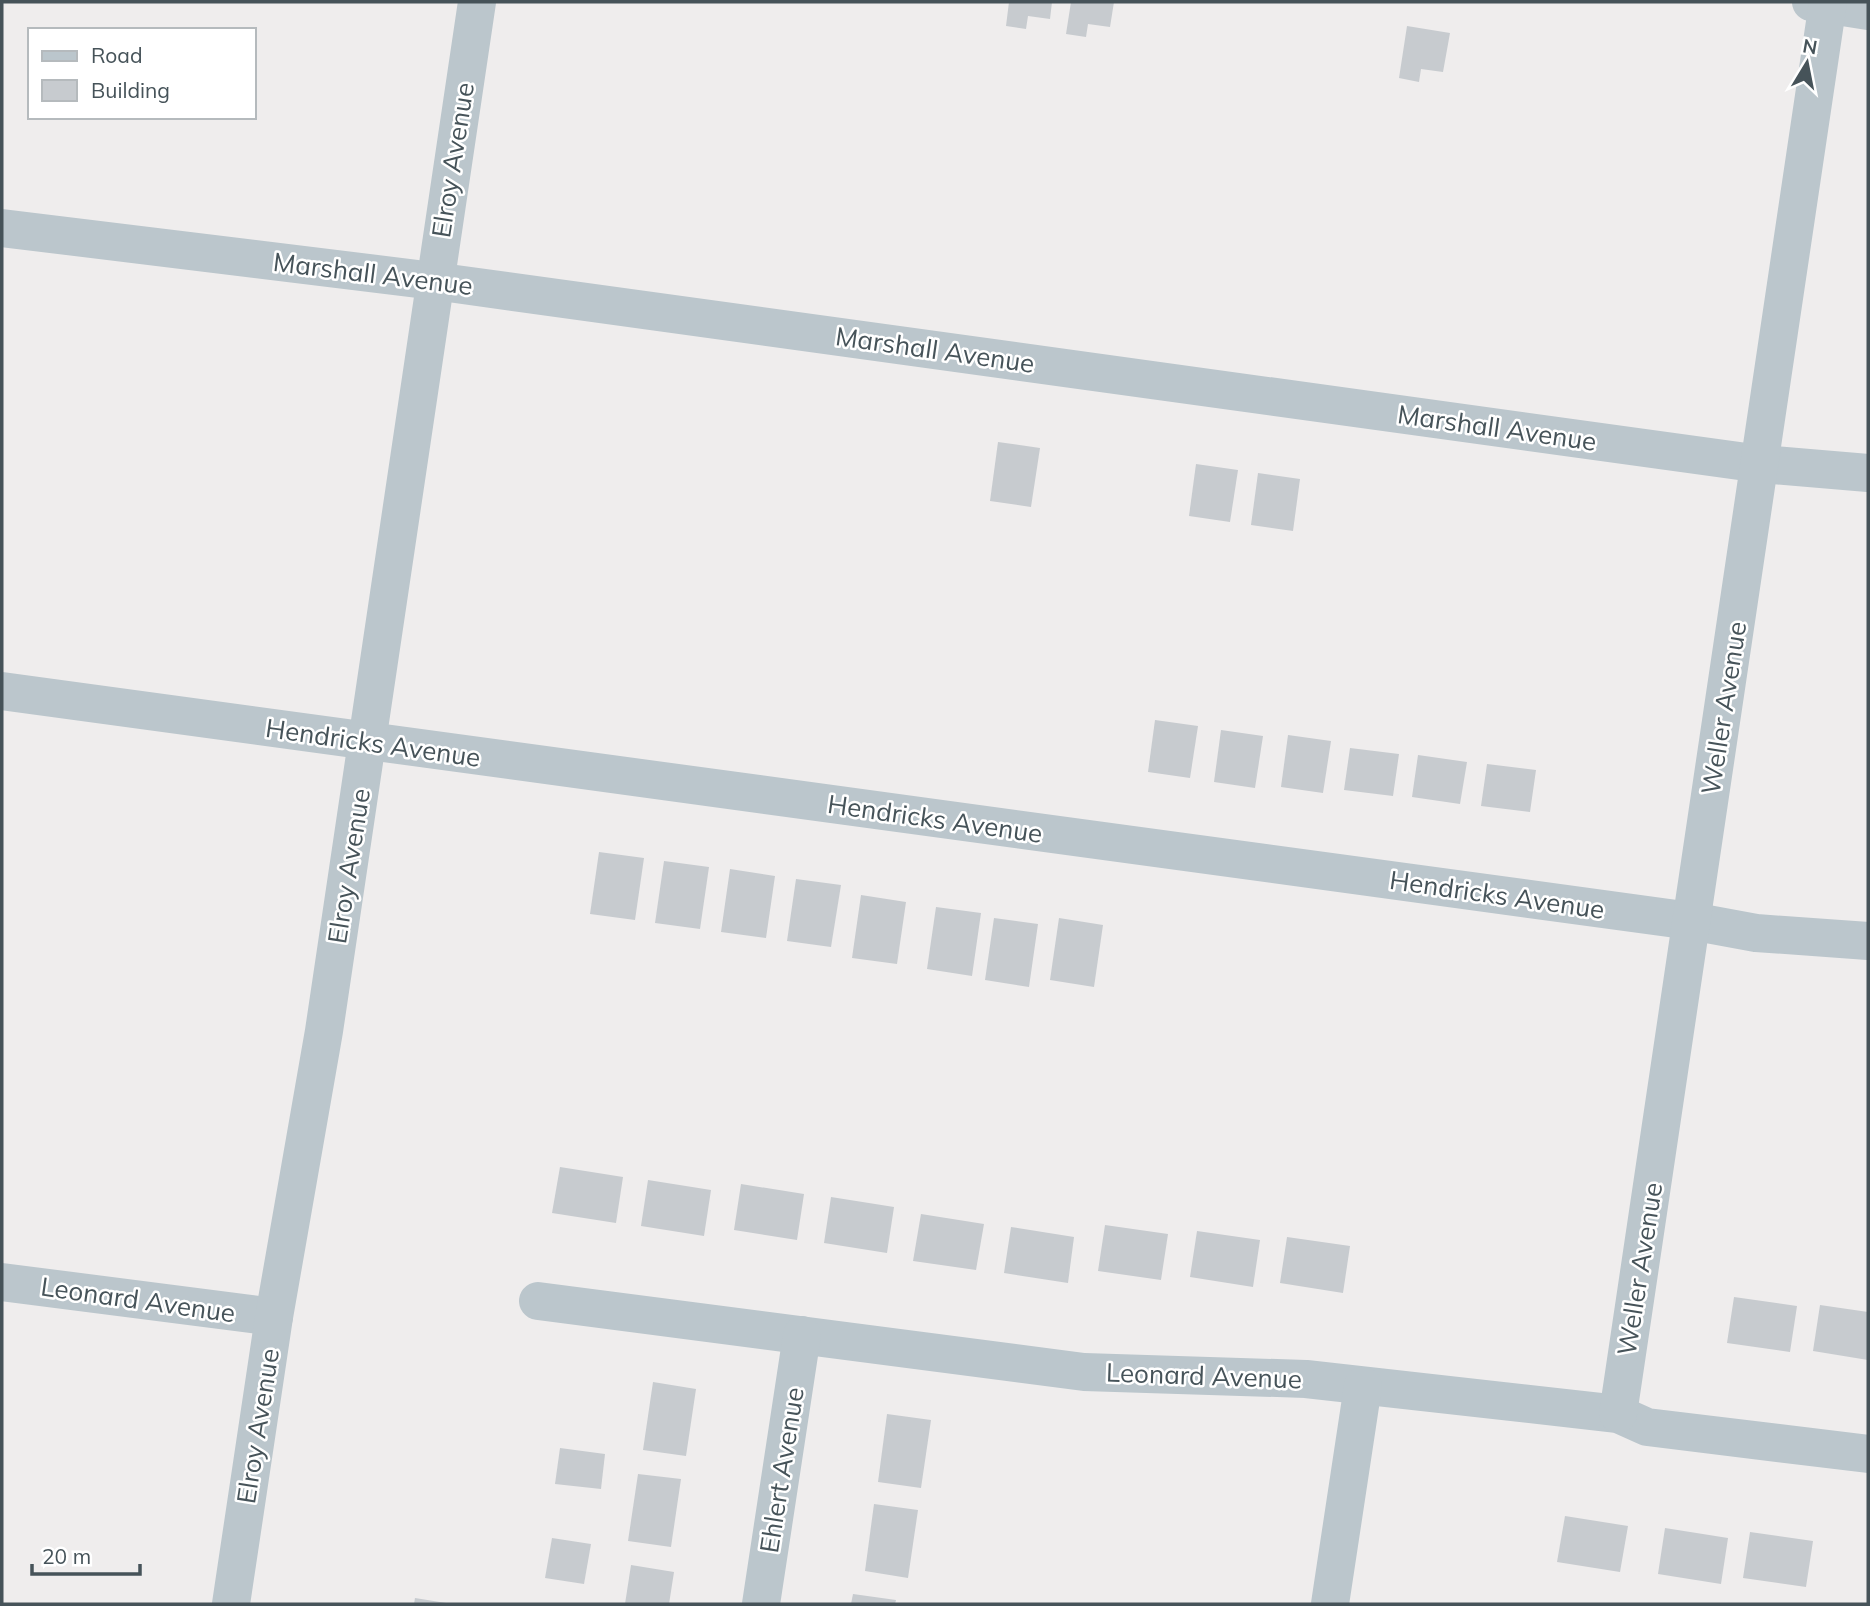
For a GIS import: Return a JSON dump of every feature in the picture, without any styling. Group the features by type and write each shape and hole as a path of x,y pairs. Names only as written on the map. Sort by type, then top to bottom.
{"street":[{"name":"Elroy Avenue","path":"231,1604 274,1317 324,1031 477,2"},
{"path":"1823,3 1868,11"},
{"name":"Weller Avenue","path":"1618,1414 1761,464 1823,3"},
{"name":"Marshall Avenue","path":"2,228 434,281 1761,464 1868,473"},
{"name":"Hendricks Avenue","path":"2,691 1692,921 1756,933 1868,941"},
{"name":"Leonard Avenue","path":"2,1282 274,1317"},
{"name":"Leonard Avenue","path":"538,1301 1084,1372 1306,1379 1618,1414 1647,1427 1868,1454"},
{"name":"Ehlert Avenue","path":"761,1604 802,1335"},
{"path":"1330,1604 1363,1386"}],"building":[{"path":"1009,2 1052,2 1050,19 1028,16 1026,29 1006,26"},
{"path":"1071,2 1114,2 1110,27 1088,24 1086,37 1066,34"},
{"path":"1407,26 1450,33 1443,72 1421,69 1419,82 1399,78"},
{"path":"998,442 1040,448 1031,507 990,501"},
{"path":"1196,464 1238,470 1230,522 1189,516"},
{"path":"1258,473 1300,479 1293,531 1251,525"},
{"path":"1155,720 1198,726 1190,778 1148,772"},
{"path":"1221,730 1263,736 1255,788 1214,782"},
{"path":"1288,735 1331,741 1323,793 1281,787"},
{"path":"1350,748 1399,754 1393,796 1344,790"},
{"path":"1418,755 1467,762 1460,804 1412,797"},
{"path":"1487,764 1536,770 1530,812 1481,806"},
{"path":"599,852 644,858 635,920 590,914"},
{"path":"664,861 709,867 700,929 655,923"},
{"path":"730,869 775,876 766,938 721,932"},
{"path":"796,879 841,885 831,947 787,941"},
{"path":"861,895 906,902 897,964 852,958"},
{"path":"936,907 981,913 972,976 927,969"},
{"path":"994,918 1038,924 1029,987 985,980"},
{"path":"1059,918 1103,925 1094,987 1050,980"},
{"path":"560,1167 623,1177 616,1223 552,1213"},
{"path":"648,1180 711,1190 704,1236 641,1226"},
{"path":"741,1184 804,1194 797,1240 734,1230"},
{"path":"831,1197 894,1207 887,1253 824,1243"},
{"path":"921,1214 984,1224 976,1270 913,1261"},
{"path":"1105,1225 1168,1234 1161,1280 1098,1271"},
{"path":"1011,1227 1074,1237 1068,1283 1004,1273"},
{"path":"1197,1231 1260,1240 1253,1287 1190,1277"},
{"path":"1287,1237 1350,1246 1343,1293 1280,1283"},
{"path":"1734,1297 1797,1306 1790,1352 1727,1343"},
{"path":"1820,1305 1868,1312 1868,1360 1813,1351"},
{"path":"653,1382 696,1389 686,1456 643,1450"},
{"path":"887,1414 931,1420 921,1488 878,1482"},
{"path":"560,1448 605,1454 601,1489 555,1484"},
{"path":"638,1474 681,1479 671,1547 628,1541"},
{"path":"874,1504 918,1510 908,1578 865,1571"},
{"path":"1565,1516 1628,1526 1620,1572 1557,1562"},
{"path":"1665,1528 1728,1538 1721,1584 1658,1574"},
{"path":"1750,1532 1813,1541 1806,1587 1743,1578"},
{"path":"552,1538 591,1544 584,1584 545,1578"},
{"path":"631,1565 674,1572 669,1604 625,1604"},
{"path":"853,1594 896,1600 895,1604 851,1604"},
{"path":"415,1598 446,1603 446,1604 414,1604"}]}
